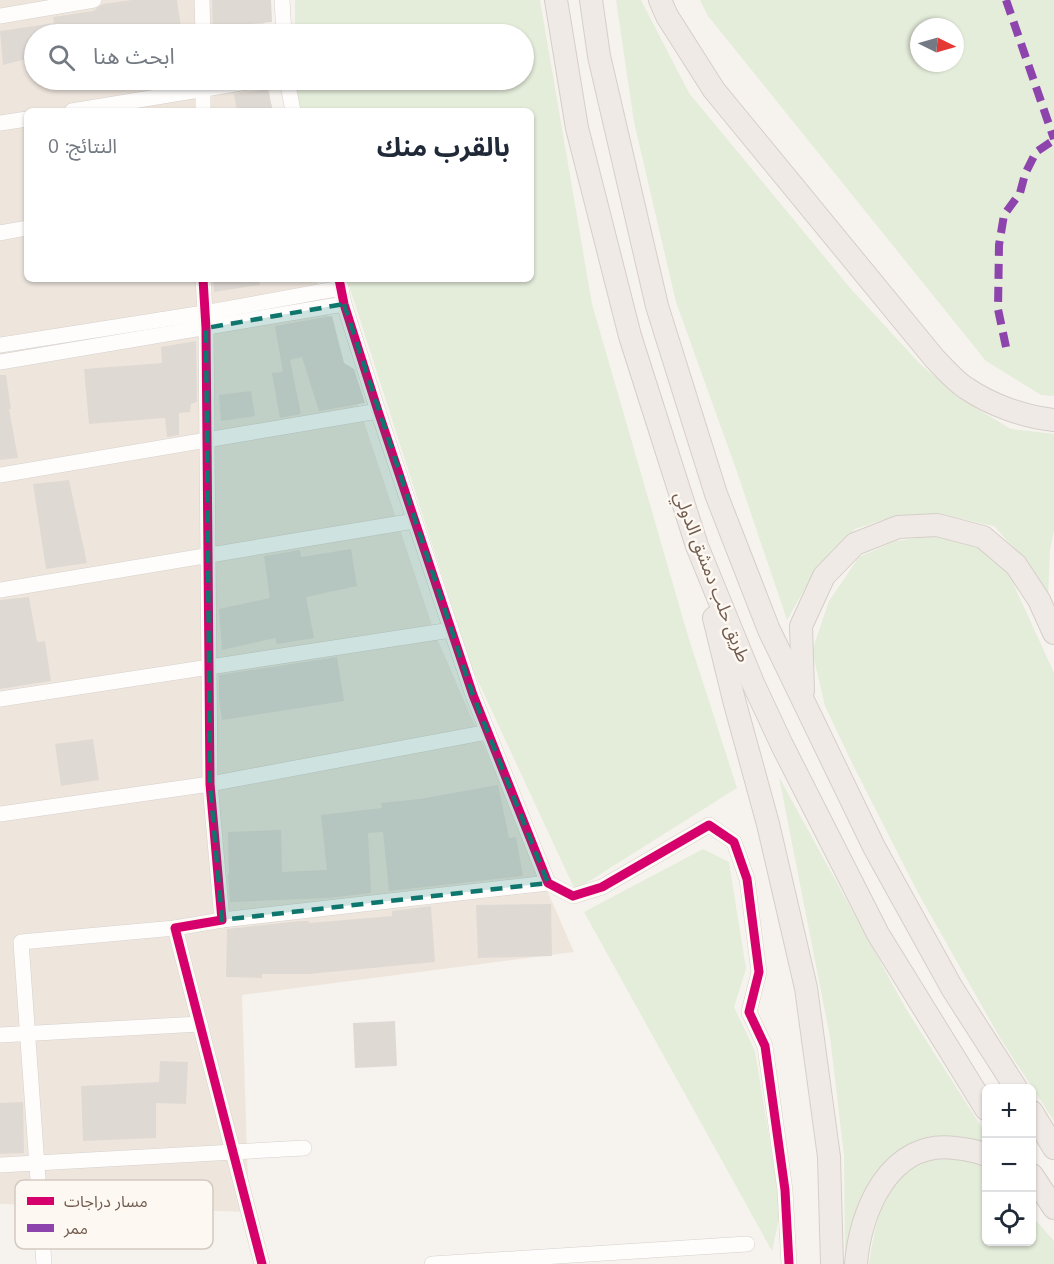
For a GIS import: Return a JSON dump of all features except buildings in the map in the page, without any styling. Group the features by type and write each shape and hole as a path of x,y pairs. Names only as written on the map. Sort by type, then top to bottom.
{"highway":[{"name":"طريق حلب دمشق الدولي","path":"556,0 577,128 630,336 697,546 758,693 878,934 982,1101"},
{"name":"طريق حلب دمشق الدولي","path":"591,0 599,56 657,306 716,494 769,630 874,847 952,988 1013,1084"},
{"path":"660,0 667,16 714,90 935,359 965,388 1006,408 1054,420"},
{"path":"803,701 801,626 825,576 855,544 898,527 937,525 983,537 1016,566 1039,600 1054,633"},
{"path":"697,546 734,700 768,824 806,988 829,1157 832,1264"},
{"path":"1036,1119 1054,1148"},
{"path":"856,1264 860,1239 874,1195 885,1178 899,1164 932,1148 945,1146 982,1154"},
{"path":"1036,1181 1054,1210"},
{"path":"1034,1192 1054,1210"}],"street":[{"path":"0,16 94,0"},
{"path":"202,0 202,24"},
{"path":"282,0 283,24"},
{"path":"87,108 174,90"},
{"path":"203,90 203,108"},
{"path":"289,90 292,108"},
{"path":"0,123 24,119"},
{"path":"0,233 24,229"},
{"path":"203,282 210,784 222,920"},
{"path":"0,363 205,320 340,283 344,304 378,411 451,630 488,732 548,883"},
{"path":"0,345 344,304"},
{"path":"0,475 378,411"},
{"path":"0,590 414,521"},
{"path":"0,699 451,630"},
{"path":"0,814 210,784 488,732"},
{"path":"38,1180 21,942 175,928 222,920 548,883 573,896 602,887 709,825 734,842 747,879 759,972 749,1012 765,1046 785,1190 789,1264"},
{"path":"175,928 262,1264"},
{"path":"0,1035 200,1024"},
{"path":"0,1165 304,1148"},
{"path":"432,1264 747,1244"},
{"path":"43,1249 44,1264"}],"highlighted area":[{"path":"344,304 473,695 548,883 222,920 210,784 206,328"}],"shaded area":[{"path":"0,0 262,0 264,24 24,24 24,90 270,90 271,108 24,108 24,282 317,282 435,634 574,952 242,995 249,1212 213,1211 213,1180 15,1180 15,1204 0,1204"}],"green space":[{"path":"295,0 540,0 592,304 688,636 737,788 575,890 471,666 348,282 534,282 534,108 297,108 296,100 296,90 534,90 534,24 295,24"},
{"path":"616,0 641,0 689,93 851,289 921,365 964,401 1011,429 1054,434 1054,530 1050,550 1048,597 1021,556 994,526 939,514 897,515 855,529 817,568 787,620 676,302 634,122"},
{"path":"700,0 1054,0 1054,396 1041,395 986,361 708,16"},
{"path":"938,535 976,546 1008,572 1054,673 1054,1121 1036,1093 1036,1084 1030,1084 1000,1038 917,891 825,706 812,651 829,601 859,557 896,541"},
{"path":"779,777 906,1009 982,1128 982,1147 891,1160 858,1203 848,1264 845,1264 844,1156 830,1037"},
{"path":"703,849 729,862 746,969 734,1007 755,1051 781,1210 772,1251 584,912"},
{"path":"952,1156 976,1163 982,1167 982,1246 1036,1246 1036,1221 1054,1241 1054,1264 869,1264 877,1224 890,1192 900,1178 913,1168 930,1160"}],"marked path":[{"path":"1006,0 1054,139"},
{"path":"1006,347 998,309 999,245 1004,215 1020,193 1025,174 1036,152 1054,140"}],"cycle path":[{"path":"203,282 206,328 210,784 222,920 175,928 262,1264"},
{"path":"340,282 344,304 378,411 473,695 548,883 573,896 602,887 709,825 734,842 747,879 759,972 749,1012 765,1046 785,1190 789,1264"}]}
